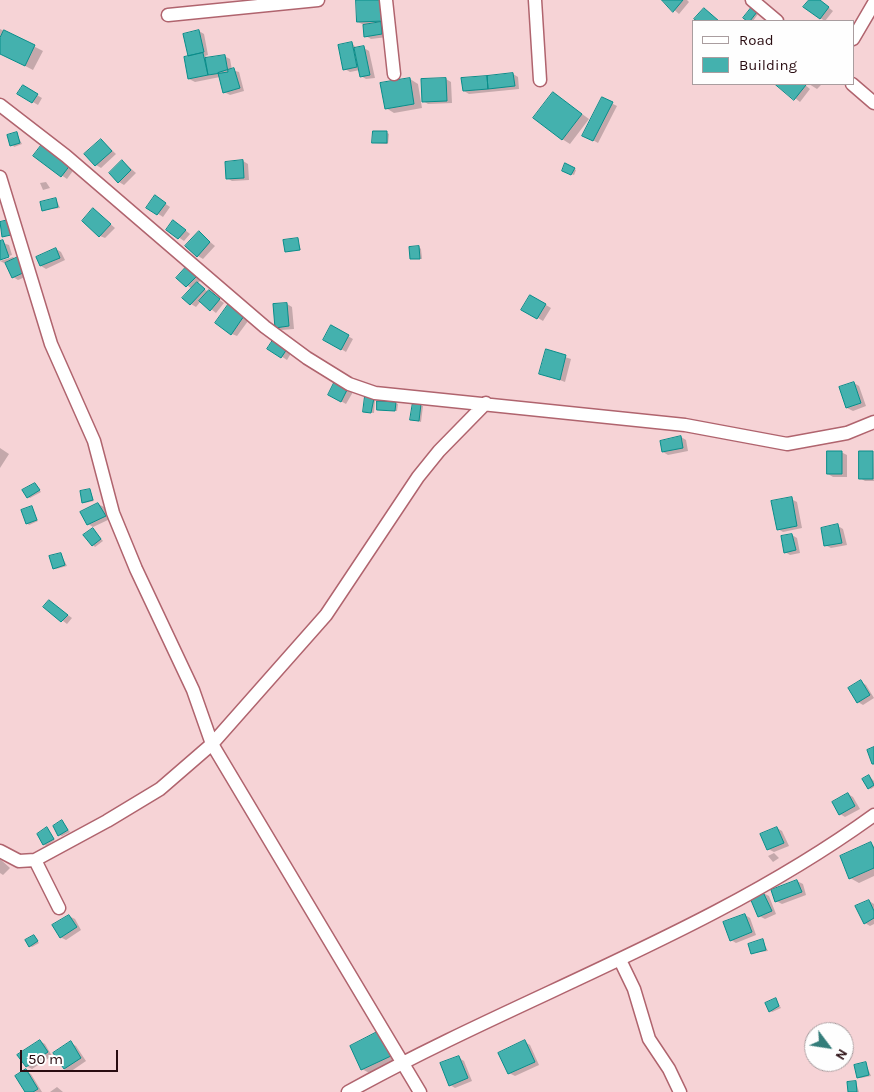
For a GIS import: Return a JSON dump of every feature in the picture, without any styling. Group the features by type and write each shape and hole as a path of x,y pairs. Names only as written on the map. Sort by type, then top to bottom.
{"street":[{"path":"168,15 318,0"},
{"path":"386,0 394,74"},
{"path":"535,0 540,80"},
{"path":"752,0 776,20"},
{"path":"854,37 874,3"},
{"path":"853,85 874,103"},
{"path":"0,105 66,156 265,327 307,358 349,384 375,393 685,425 787,444 812,442 847,433 874,422"},
{"path":"0,177 51,344 94,441 113,513 136,569 193,690 212,744 404,1061 420,1092"},
{"path":"0,851 20,861 35,860 107,821 160,789 212,744 326,614 418,476 439,451 486,403"},
{"path":"348,1092 404,1061 620,960 752,891 848,834 874,815"},
{"path":"35,860 59,908"},
{"path":"620,960 634,989 649,1040 669,1068 680,1092"}],"building":[{"path":"356,0 384,0 385,21 357,22"},
{"path":"662,0 683,0 673,12"},
{"path":"809,0 820,0 829,7 820,19 803,7"},
{"path":"704,8 718,20 696,20 694,19"},
{"path":"751,8 757,12 751,20 743,18"},
{"path":"381,22 382,34 364,37 363,25"},
{"path":"4,30 35,45 25,66 0,54 0,38"},
{"path":"199,30 204,52 188,56 183,34"},
{"path":"352,42 357,67 343,70 338,45"},
{"path":"364,46 370,75 360,77 354,48"},
{"path":"203,53 208,75 188,79 184,57"},
{"path":"225,55 228,72 208,75 205,58"},
{"path":"234,68 240,88 223,93 218,73"},
{"path":"513,73 515,86 488,89 487,76"},
{"path":"487,76 488,89 463,91 461,78"},
{"path":"410,78 414,104 385,109 380,83"},
{"path":"446,78 447,101 422,102 421,79"},
{"path":"23,85 38,94 32,103 17,94"},
{"path":"776,85 806,85 794,100"},
{"path":"553,92 582,114 562,140 533,118"},
{"path":"602,97 613,102 593,141 582,136"},
{"path":"373,131 387,131 387,143 372,143"},
{"path":"17,132 20,143 10,146 7,135"},
{"path":"101,139 112,151 95,166 84,154"},
{"path":"43,143 71,164 61,177 33,156"},
{"path":"122,160 131,170 118,183 109,173"},
{"path":"243,160 244,178 226,179 225,162"},
{"path":"565,163 575,168 571,175 562,171"},
{"path":"155,195 166,203 157,215 146,208"},
{"path":"56,198 58,207 42,211 40,202"},
{"path":"93,208 111,224 99,237 82,221"},
{"path":"8,220 11,235 2,237 0,222"},
{"path":"173,220 186,230 178,239 166,230"},
{"path":"199,231 210,242 197,257 185,246"},
{"path":"298,238 300,250 285,252 283,240"},
{"path":"3,240 9,257 0,260 0,241"},
{"path":"419,246 420,259 410,259 409,247"},
{"path":"56,248 60,258 40,266 36,257"},
{"path":"18,257 25,272 12,278 5,263"},
{"path":"186,267 196,277 186,287 176,278"},
{"path":"197,282 205,289 190,305 182,298"},
{"path":"209,290 220,299 210,311 199,301"},
{"path":"530,295 546,304 537,319 521,310"},
{"path":"230,302 246,313 231,335 215,323"},
{"path":"287,303 289,326 275,328 273,304"},
{"path":"331,325 349,335 341,350 323,340"},
{"path":"275,337 289,346 281,358 267,349"},
{"path":"546,349 566,355 560,380 539,374"},
{"path":"335,381 348,388 341,402 328,395"},
{"path":"854,382 861,403 846,408 839,387"},
{"path":"365,396 374,398 371,413 363,412"},
{"path":"377,401 396,402 395,411 377,410"},
{"path":"413,402 421,404 419,421 410,420"},
{"path":"681,436 683,448 662,452 660,441"},
{"path":"827,451 842,451 842,474 827,474"},
{"path":"859,451 873,451 873,479 859,479"},
{"path":"35,483 40,490 27,498 22,490"},
{"path":"90,489 93,500 82,503 80,491"},
{"path":"792,497 797,526 777,530 771,501"},
{"path":"98,503 106,516 87,525 80,512"},
{"path":"32,506 37,520 26,524 21,510"},
{"path":"838,524 842,543 824,546 821,528"},
{"path":"93,528 101,539 92,546 83,535"},
{"path":"792,534 796,550 784,553 781,536"},
{"path":"61,553 65,565 53,569 49,556"},
{"path":"49,600 68,615 61,622 43,607"},
{"path":"861,680 870,695 857,703 848,688"},
{"path":"874,747 874,764 872,764 867,750"},
{"path":"869,775 874,785 868,789 862,779"},
{"path":"848,793 855,806 839,815 832,802"},
{"path":"62,820 68,830 58,836 53,826"},
{"path":"47,827 54,839 43,845 37,834"},
{"path":"777,827 784,843 767,850 760,834"},
{"path":"871,842 874,849 874,868 849,879 840,856"},
{"path":"797,880 802,892 775,902 771,890"},
{"path":"763,892 772,911 758,917 750,898"},
{"path":"869,900 874,911 874,918 864,924 855,906"},
{"path":"745,914 752,932 730,941 723,922"},
{"path":"69,915 77,927 60,938 52,925"},
{"path":"34,935 38,941 29,947 25,940"},
{"path":"763,939 766,950 751,954 748,944"},
{"path":"776,998 779,1006 769,1012 765,1003"},
{"path":"379,1031 391,1056 361,1070 350,1046"},
{"path":"40,1040 48,1052 26,1067 17,1055"},
{"path":"525,1040 535,1062 508,1074 498,1053"},
{"path":"71,1041 81,1058 64,1069 53,1053"},
{"path":"459,1056 468,1078 449,1086 440,1063"},
{"path":"866,1062 869,1075 857,1078 854,1065"},
{"path":"26,1069 38,1089 33,1092 25,1092 15,1076"},
{"path":"856,1081 857,1092 848,1092 847,1082"}]}
